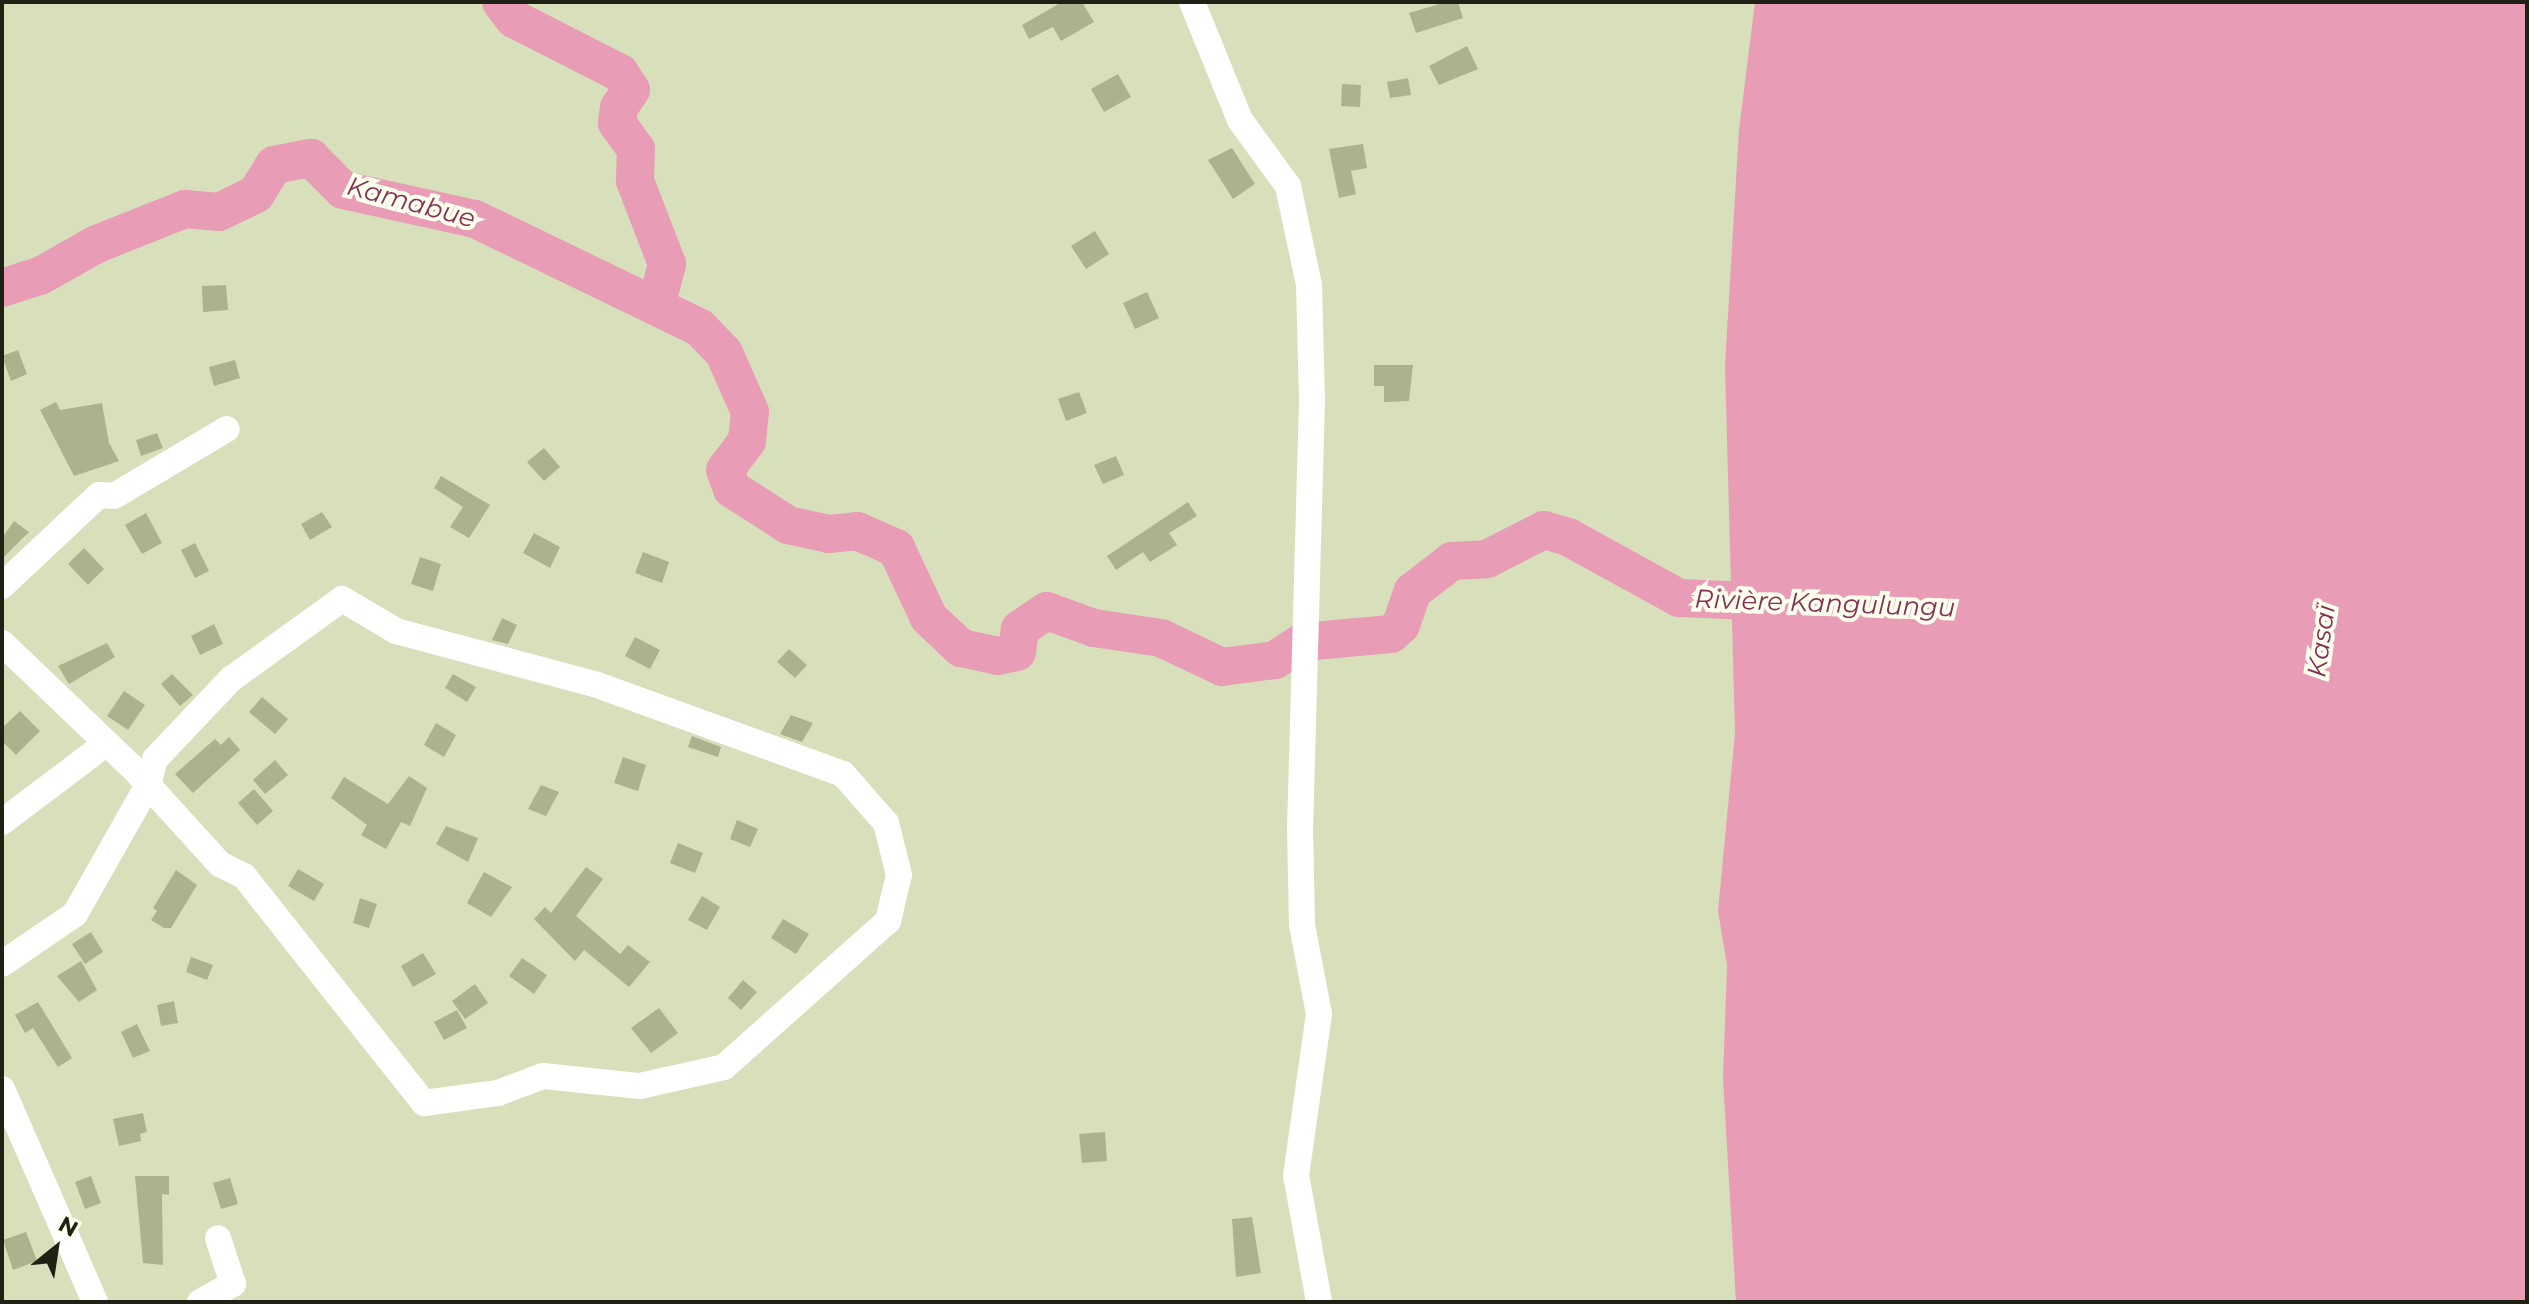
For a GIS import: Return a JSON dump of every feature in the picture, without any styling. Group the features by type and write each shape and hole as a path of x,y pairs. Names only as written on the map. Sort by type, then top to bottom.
{"street":[{"path":"1192,2 1240,120 1288,186 1298,218 1309,285 1312,386 1302,925 1319,1014 1296,1175 1319,1302"},
{"path":"2,586 99,495 114,496 227,429"},
{"path":"2,643 148,785 220,864 244,876 302,954 320,969 424,1103 432,1105 498,1093 543,1076 640,1086 724,1067 888,921 899,875 886,823 843,774 594,684 396,631 342,599 231,679 155,759 148,785 75,914 2,964"},
{"path":"2,822 104,745"},
{"path":"2,1089 95,1302"},
{"path":"200,1302 236,1293 218,1238"}],"water":[{"name":"Kasaï","path":"1755,2 2527,2 2527,1302 1736,1302 1723,1078 1727,965 1718,911 1735,733 1725,365 1739,130"}],"building":[{"path":"1062,2 1082,2 1094,22 1061,41 1053,27 1029,39 1022,25"},
{"path":"1446,2 1458,2 1463,18 1416,33 1409,13"},
{"path":"1467,46 1478,69 1439,85 1429,66"},
{"path":"1118,74 1131,97 1104,112 1091,89"},
{"path":"1408,78 1411,95 1390,98 1387,82"},
{"path":"1342,84 1361,85 1360,107 1341,106"},
{"path":"1363,144 1367,168 1351,171 1356,194 1339,198 1329,149"},
{"path":"1232,148 1255,184 1233,199 1208,160"},
{"path":"1095,231 1109,254 1086,269 1071,246"},
{"path":"226,285 228,310 203,312 202,286"},
{"path":"1147,292 1159,318 1135,329 1123,303"},
{"path":"18,350 27,374 11,381 2,356"},
{"path":"235,360 240,378 214,386 209,367"},
{"path":"1374,365 1413,365 1409,401 1384,402 1384,386 1374,386"},
{"path":"1079,392 1087,413 1066,421 1058,399"},
{"path":"56,402 60,410 102,403 109,443 119,461 74,476 40,410"},
{"path":"157,433 163,448 141,456 136,440"},
{"path":"544,448 560,467 544,481 527,462"},
{"path":"1116,456 1124,475 1103,484 1094,465"},
{"path":"441,476 490,505 469,538 450,527 463,507 434,488"},
{"path":"1188,502 1197,516 1169,533 1177,545 1150,562 1143,552 1116,570 1107,556"},
{"path":"322,512 332,527 310,540 301,524"},
{"path":"146,513 162,543 142,554 125,525"},
{"path":"14,521 29,532 2,559 2,538"},
{"path":"534,533 560,547 550,568 523,553"},
{"path":"195,543 209,571 195,578 181,550"},
{"path":"84,548 104,569 88,585 68,564"},
{"path":"643,552 669,562 662,583 635,573"},
{"path":"420,557 441,564 433,591 411,584"},
{"path":"502,618 517,625 508,644 492,640"},
{"path":"214,624 223,644 200,655 191,636"},
{"path":"635,637 660,650 650,669 625,656"},
{"path":"107,643 115,657 69,684 58,666"},
{"path":"789,649 807,665 795,678 777,662"},
{"path":"172,674 193,695 180,706 161,684"},
{"path":"453,674 476,687 467,702 445,688"},
{"path":"124,691 145,705 128,730 107,716"},
{"path":"262,697 288,719 275,734 249,712"},
{"path":"20,711 40,731 16,755 2,741 2,728"},
{"path":"791,715 813,723 802,742 780,734"},
{"path":"436,723 456,735 444,757 424,745"},
{"path":"692,736 721,747 718,757 688,747"},
{"path":"229,737 240,750 193,793 175,774 215,739 221,745"},
{"path":"623,757 646,765 638,791 614,783"},
{"path":"275,760 288,775 265,794 253,780"},
{"path":"409,776 427,788 410,826 401,822 386,849 361,835 367,825 331,798 344,777 388,804"},
{"path":"541,785 559,792 546,816 528,809"},
{"path":"254,789 273,811 257,825 238,803"},
{"path":"737,820 758,829 750,847 730,839"},
{"path":"446,826 478,838 468,862 436,844"},
{"path":"678,843 703,853 695,873 670,863"},
{"path":"586,867 603,879 576,916 620,954 628,945 650,962 629,987 584,950 575,961 534,919 545,907 551,913"},
{"path":"298,869 324,884 314,901 288,886"},
{"path":"176,870 197,885 171,928 164,928 151,920 157,911 153,908"},
{"path":"484,872 512,887 491,917 467,903"},
{"path":"702,896 720,907 707,930 688,920"},
{"path":"360,898 377,904 369,928 353,923"},
{"path":"783,919 809,934 796,954 771,938"},
{"path":"91,932 103,952 85,964 72,944"},
{"path":"423,953 436,974 413,987 401,966"},
{"path":"191,957 213,965 207,980 186,972"},
{"path":"522,958 547,975 534,994 509,976"},
{"path":"81,961 97,990 79,1002 57,976"},
{"path":"743,980 757,992 741,1010 728,998"},
{"path":"475,984 488,1003 465,1019 452,1001"},
{"path":"174,1001 178,1023 161,1026 157,1005"},
{"path":"38,1002 72,1058 58,1067 33,1028 25,1033 15,1015"},
{"path":"659,1008 678,1033 651,1053 631,1028"},
{"path":"457,1010 467,1028 444,1040 434,1022"},
{"path":"137,1024 150,1051 133,1058 121,1032"},
{"path":"143,1113 147,1132 140,1134 141,1141 119,1146 113,1119"},
{"path":"1105,1132 1107,1161 1082,1163 1079,1134"},
{"path":"91,1176 101,1203 85,1209 75,1182"},
{"path":"135,1176 169,1176 169,1195 162,1194 163,1265 143,1263"},
{"path":"230,1178 238,1204 221,1209 213,1183"},
{"path":"1252,1217 1261,1273 1236,1277 1232,1219"},
{"path":"26,1232 37,1261 13,1270 3,1240"}],"waterway":[{"path":"501,2 514,19 620,73 631,90 619,108 617,123 636,149 635,181 667,264 656,307"},
{"name":"Rivière Kangulungu","path":"2,288 40,276 97,244 185,209 219,212 256,194 274,165 311,158 343,190 475,219 700,328 724,353 750,412 747,441 725,470 732,489 788,525 829,534 857,531 896,548 929,618 961,648 998,656 1017,652 1020,629 1047,611 1094,628 1161,638 1222,667 1275,660 1303,642 1391,634 1401,625 1413,591 1452,561 1487,559 1544,530 1568,537 1679,598 1779,602"}],"water label":[{"name":"Kamabue","path":"411,203"}]}
